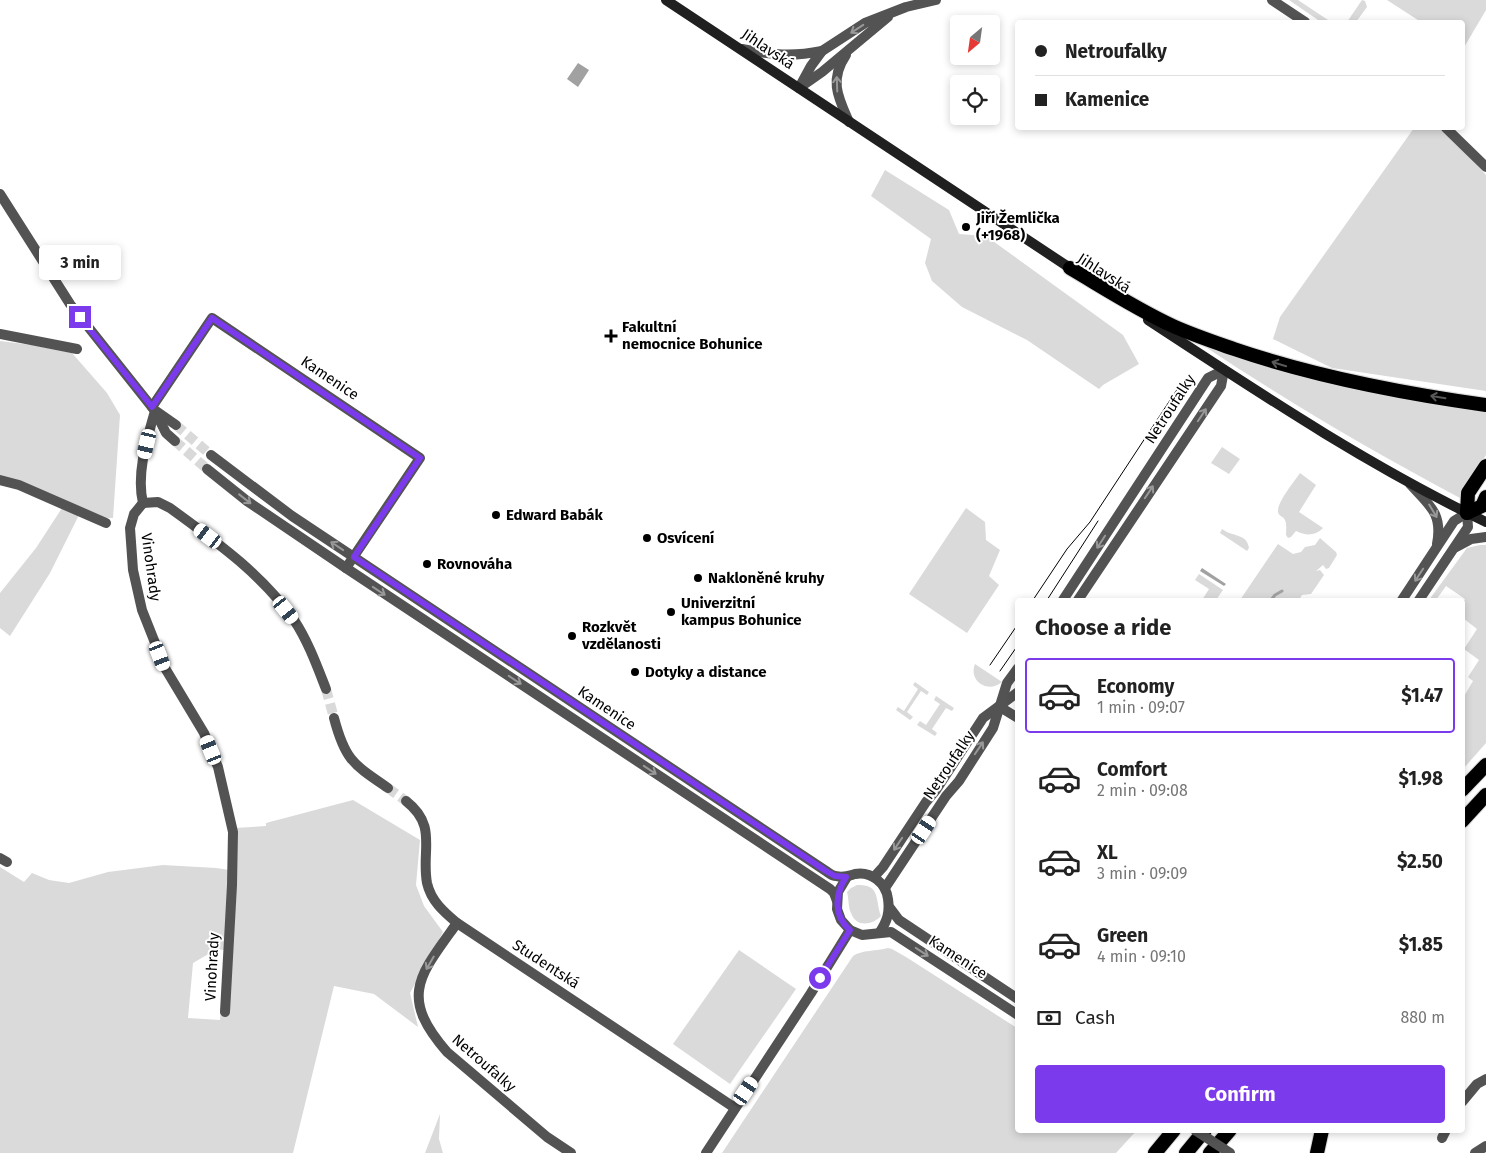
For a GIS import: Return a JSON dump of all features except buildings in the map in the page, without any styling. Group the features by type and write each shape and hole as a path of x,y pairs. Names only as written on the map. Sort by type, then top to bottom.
{"highway":[{"path":"1070,268 1173,326 1279,364 1360,384 1486,405"},
{"path":"1486,466 1468,493 1467,513 1482,506 1486,497"},
{"path":"1465,787 1486,766"},
{"path":"1465,818 1486,795"},
{"path":"1155,1153 1172,1133"},
{"path":"1186,1153 1203,1133"},
{"path":"1210,1153 1227,1133"},
{"path":"1317,1153 1321,1133"}],"main road":[{"name":"Jihlavská","path":"666,0 1224,370 1315,428 1408,481 1486,522"}],"street":[{"path":"799,88 811,66 822,52 865,23 906,7 936,0"},
{"path":"1272,0 1302,20"},
{"path":"799,88 894,12"},
{"path":"849,122 838,96 836,79 841,62 851,48"},
{"path":"742,49 771,55 803,55 822,52"},
{"path":"1448,130 1486,167"},
{"path":"0,194 70,304 154,409 166,433 174,441"},
{"name":"Kamenice","path":"154,409 212,318 420,458 346,568"},
{"path":"0,334 76,349"},
{"name":"Netroufalky","path":"1064,598 1208,378 1224,370"},
{"name":"Netroufalky","path":"1079,598 1221,386 1224,370"},
{"path":"154,409 176,425"},
{"path":"154,409 143,460 140,492 143,504 158,502 170,508 242,562 268,588 294,621 310,650 326,689"},
{"name":"Kamenice","path":"211,455 262,495 826,871 835,876 846,877 860,874 874,878"},
{"name":"Kamenice","path":"207,469 247,501 346,568 830,890 834,893 837,901 840,920 850,930 862,935 891,932 1015,1012"},
{"path":"0,480 19,485 106,522"},
{"path":"1408,481 1437,517 1439,526 1436,549"},
{"name":"Vinohrady","path":"143,504 134,514 130,528 133,570 142,610 165,668 204,734 218,766 233,832 225,1012"},
{"path":"1403,598 1454,521 1467,513 1468,527 1420,598"},
{"path":"1452,551 1471,539 1486,537"},
{"name":"Netroufalky","path":"885,888 993,728 1007,683 1015,672"},
{"name":"Netroufalky","path":"874,878 936,790 983,718 1015,694"},
{"path":"1000,707 1015,716"},
{"path":"334,718 345,752 354,764 388,788"},
{"name":"Studentská","path":"406,801 420,814 424,825 428,884 438,906 457,923 735,1108"},
{"path":"837,901 838,892 846,877"},
{"path":"874,878 885,888 890,908 887,920 880,932"},
{"name":"Kamenice","path":"890,908 899,920 1015,997"},
{"name":"Netroufalky","path":"457,923 429,962 420,982 418,1004 424,1020 433,1037 447,1052 546,1137 571,1153"},
{"path":"706,1153 850,930"},
{"path":"1465,1098 1477,1084 1486,1079"},
{"path":"1200,1133 1230,1153"},
{"path":"1475,1153 1486,1146"}],"shaded area":[{"path":"1289,0 1298,0 1328,20 1318,20"},
{"path":"1362,0 1365,1 1367,7 1357,20 1348,20"},
{"path":"1387,0 1486,0 1486,10 1465,46 1465,20 1418,20"},
{"path":"578,63 589,70 578,87 567,79"},
{"path":"1413,130 1442,130 1486,175 1486,391 1332,368 1273,339 1280,317"},
{"path":"885,170 949,210 959,234 986,236 1123,335 1139,364 1099,389 1027,340 962,307 932,281 925,263 931,239 871,196"},
{"path":"0,341 72,353 107,393 120,415 113,518 104,518 0,476"},
{"path":"1201,344 1486,410 1486,455 1460,498 1329,424"},
{"path":"1222,447 1240,459 1229,474 1211,463"},
{"path":"1300,473 1316,485 1299,512 1323,528 1317,533 1310,534 1296,531 1288,538 1286,535 1286,522 1278,511 1283,497"},
{"path":"62,508 79,515 50,573 10,636 0,628 0,593 36,548"},
{"path":"966,508 985,522 986,540 1000,550 989,576 999,585 967,633 909,594"},
{"path":"1222,529 1245,540 1249,548 1247,551 1220,533"},
{"path":"1320,538 1337,555 1329,568 1326,569 1323,565 1316,571 1320,570 1324,575 1311,594 1302,595 1300,598 1241,598 1278,544 1293,554 1301,552 1305,547 1315,545"},
{"path":"1486,545 1486,743 1465,767 1465,695 1473,681 1468,677 1479,660 1465,650 1465,647 1477,629 1465,620 1465,598 1446,586 1437,598 1430,598 1467,548"},
{"path":"1202,568 1226,584 1224,586 1200,571"},
{"path":"1199,574 1223,590 1217,598 1203,598 1209,589 1195,580"},
{"path":"975,664 1002,682 991,687 981,684 974,676"},
{"path":"915,682 929,692 927,695 921,691 907,712 913,717 910,720 896,710 898,707 904,711 918,689 913,685"},
{"path":"936,696 954,708 952,711 946,708 932,729 937,733 935,736 917,725 920,721 926,725 940,704 934,700"},
{"path":"353,800 420,840 416,885 424,906 443,932 410,993 418,1027 374,994 334,986 293,1153 0,1153 0,867 24,882 32,873 49,880 69,883 108,872 163,865 236,871 235,828 266,826 266,823","holes":["217,949 224,950 220,1020 188,1018 193,963"]},
{"path":"857,885 865,885 874,890 881,916 878,919 865,924 853,918 849,908 847,892"},
{"path":"892,949 1015,1027 1015,1133 1134,1133 1116,1153 722,1153 853,956 865,952"},
{"path":"739,950 796,989 730,1084 673,1044"},
{"path":"440,1114 439,1139 443,1153 425,1153"}],"waterway":[{"path":"1273,598 1282,591"}],"tunnel":[{"path":"176,425 211,455"},
{"path":"175,441 207,469"},
{"path":"326,689 334,718"},
{"path":"388,788 406,801"}],"tram line":[{"path":"1034,598 1067,549 1090,522 1182,382"},
{"path":"1048,598 1098,521"},
{"path":"990,665 1015,628"},
{"path":"1000,671 1015,649"}],"place":[{"name":"Jiří Žemlička (+1968)","path":"966,227"},
{"name":"Fakultní nemocnice Bohunice","path":"611,336"},
{"name":"Edward Babák","path":"496,515"},
{"name":"Osvícení","path":"647,538"},
{"name":"Rovnováha","path":"427,564"},
{"name":"Nakloněné kruhy","path":"698,578"},
{"name":"Univerzitní kampus Bohunice","path":"671,612"},
{"name":"Rozkvět vzdělanosti","path":"572,636"},
{"name":"Dotyky a distance","path":"635,672"}],"route":[{"path":"80,317 152,407 212,318 420,458 354,557 826,871 835,876 846,877 838,892 837,901 840,920 850,930 820,978"}]}
